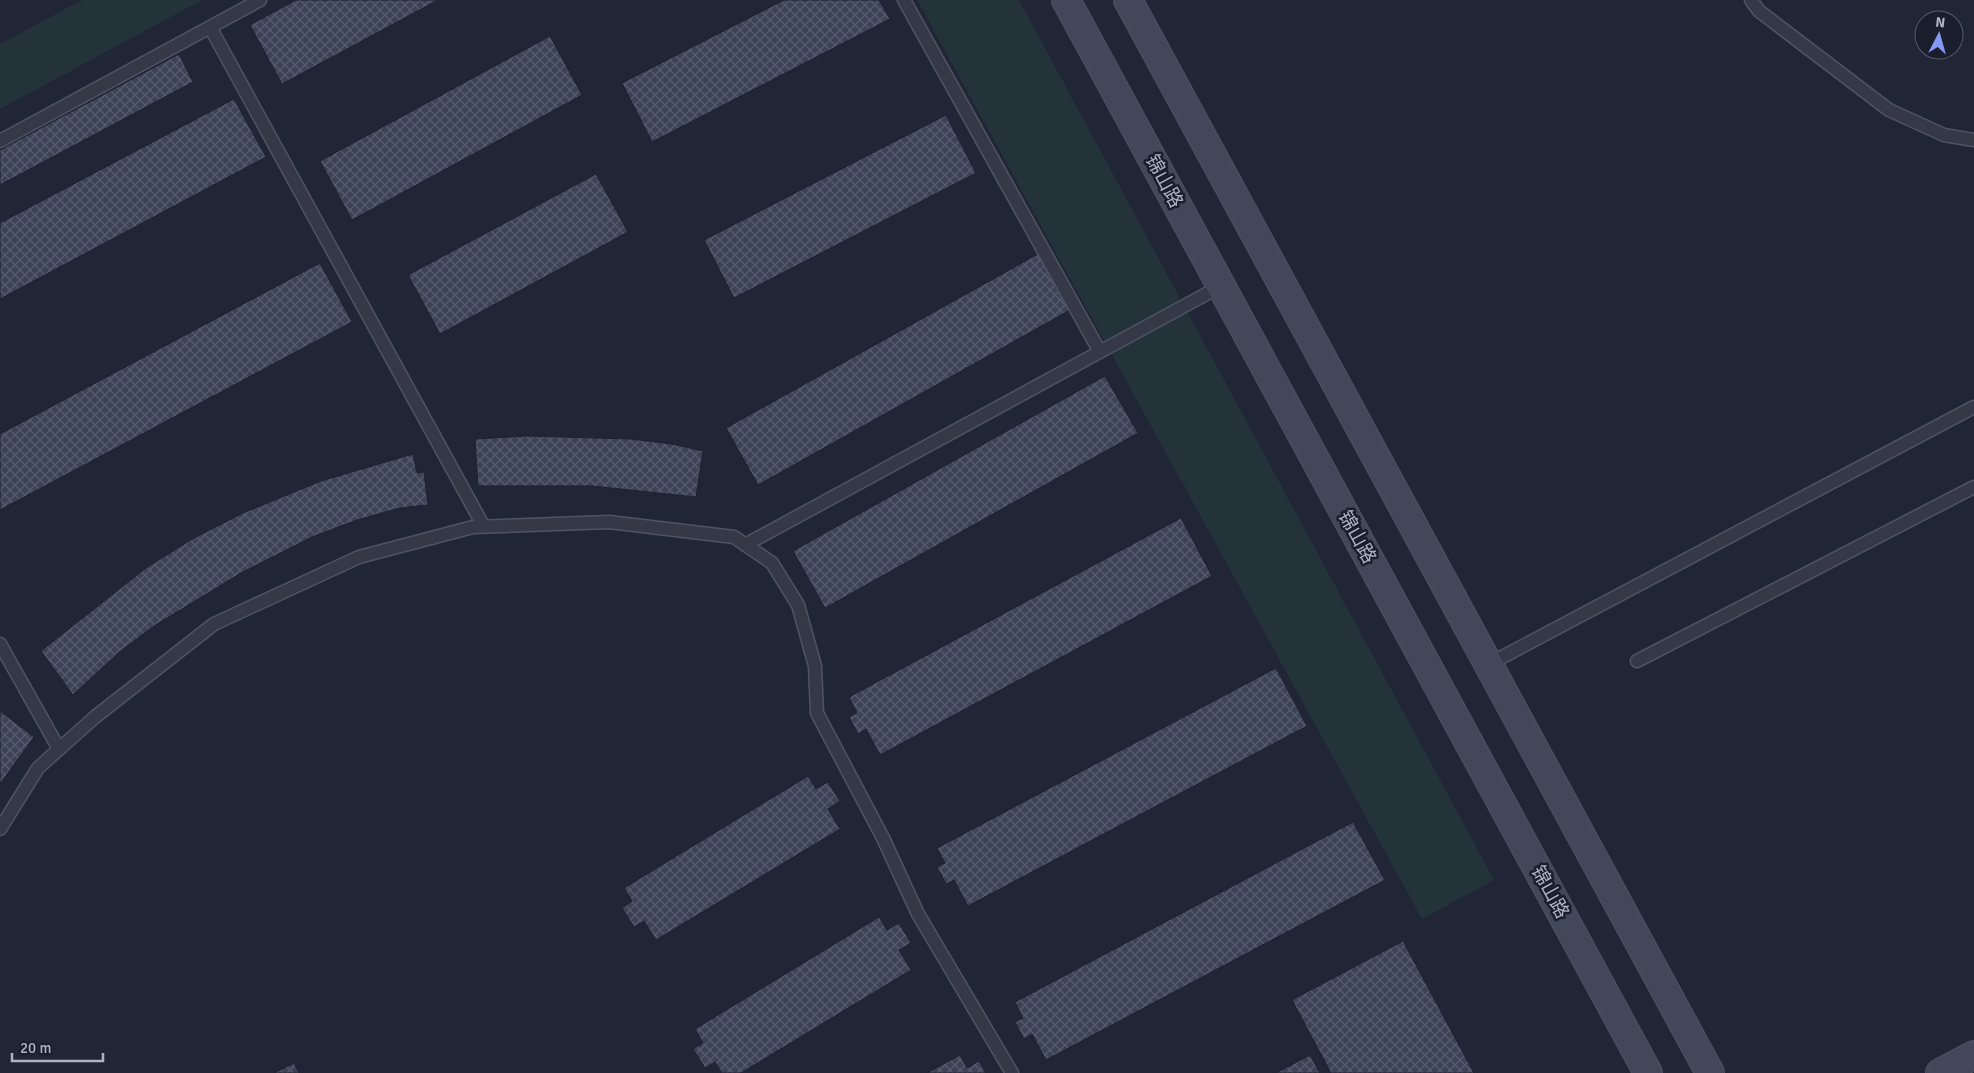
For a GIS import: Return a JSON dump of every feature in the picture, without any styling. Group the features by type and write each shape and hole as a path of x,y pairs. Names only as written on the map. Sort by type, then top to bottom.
{"street":[{"name":"锦山路","path":"1066,0 1648,1073"},
{"path":"1128,0 1710,1073"},
{"path":"1940,1073 1974,1055"}],"lane":[{"path":"0,141 260,0"},
{"path":"904,0 1100,352"},
{"path":"1751,0 1759,10 1889,110 1944,136 1974,140"},
{"path":"210,27 484,527"},
{"path":"745,545 1221,286"},
{"path":"1489,664 1974,407"},
{"path":"1637,661 1974,487"},
{"path":"0,829 38,768 95,717 214,624 359,557 473,527 608,522 734,537 772,563 798,606 815,666 817,713 883,838 918,914 1012,1073"},
{"path":"0,644 59,749"}],"shaded area":[{"path":"82,0 202,0 0,109 0,44"},
{"path":"917,0 1019,0 1494,880 1422,919"}],"building":[{"path":"296,0 438,0 282,84 250,25"},
{"path":"784,0 879,0 890,19 652,142 622,83"},
{"path":"550,36 582,95 352,220 320,161"},
{"path":"179,54 193,82 0,185 0,150"},
{"path":"234,99 266,157 0,299 0,223"},
{"path":"946,115 976,173 734,298 704,240"},
{"path":"596,174 628,232 440,334 408,275"},
{"path":"1038,254 1070,310 758,485 726,428"},
{"path":"320,263 352,322 0,510 0,434"},
{"path":"1105,376 1138,433 825,608 793,551"},
{"path":"527,436 631,439 672,444 703,451 696,497 592,486 478,486 475,439"},
{"path":"413,454 417,473 424,472 428,505 400,508 357,520 312,537 241,573 154,626 118,653 73,695 41,651 146,568 194,538 243,513 321,481"},
{"path":"1181,518 1212,576 880,755 866,729 858,734 849,717 857,713 849,697"},
{"path":"1276,668 1307,726 968,906 954,880 946,884 937,867 945,863 937,848"},
{"path":"0,711 34,737 0,784"},
{"path":"808,776 816,789 828,782 840,801 828,809 840,829 656,940 644,921 634,927 622,908 632,901 624,888"},
{"path":"1353,822 1385,880 1046,1060 1032,1034 1024,1039 1015,1022 1023,1018 1015,1002"},
{"path":"879,917 887,930 899,923 911,943 899,950 911,970 741,1073 722,1073 715,1062 705,1068 693,1049 703,1043 695,1029"},
{"path":"1403,941 1474,1073 1331,1073 1292,1000"},
{"path":"960,1055 967,1068 979,1061 986,1073 927,1073"},
{"path":"1310,1055 1320,1073 1276,1073"},
{"path":"294,1063 299,1073 274,1073"}]}
